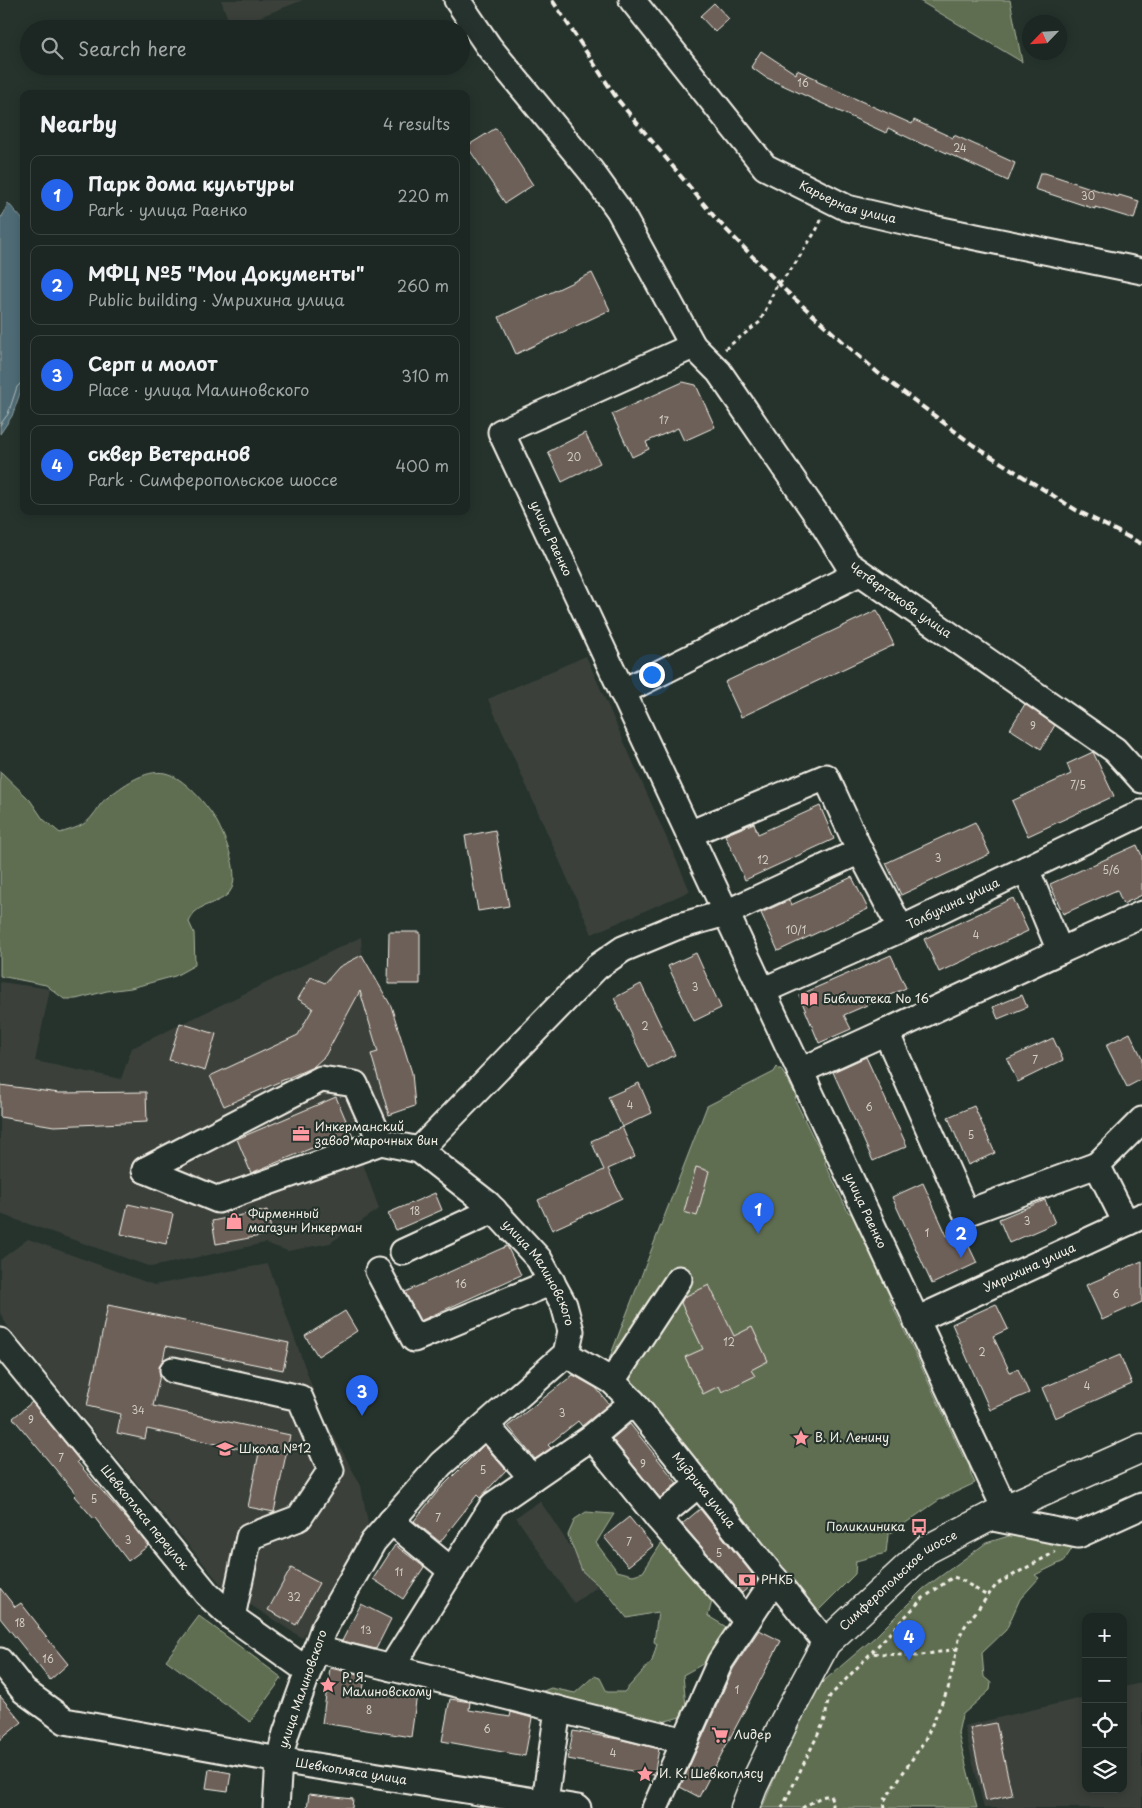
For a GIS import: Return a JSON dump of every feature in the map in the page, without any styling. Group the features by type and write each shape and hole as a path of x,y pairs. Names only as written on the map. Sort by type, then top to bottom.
{"main road":[{"name":"Симферопольское шоссе","path":"745,1808 781,1728 826,1643 926,1550 996,1513 1142,1448"}],"street":[{"name":"Четвертакова улица","path":"457,0 489,48 591,172 619,210 701,354 718,372 823,524 848,564 858,573 1115,750 1142,780"},
{"name":"Карьерная улица","path":"632,0 765,167 846,208 1142,271"},
{"name":"улица Раенко","path":"701,354 501,432 916,1320 996,1513"},
{"path":"622,692 858,573"},
{"path":"689,834 826,777 860,851 901,930"},
{"name":"Толбухина улица","path":"762,991 901,930 1142,813"},
{"path":"381,1142 354,1084 321,1079 145,1170 218,1200 381,1142 419,1150 597,967 622,949 676,927 726,913 860,851"},
{"path":"1026,869 1060,951"},
{"path":"800,1070 1142,914"},
{"path":"886,1032 966,1213 1097,1165 1142,1120"},
{"name":"улица Малиновского","path":"276,1808 279,1760 286,1733 312,1660 323,1630 373,1542 440,1464 566,1354 571,1332 564,1305 539,1259 488,1204 419,1150"},
{"path":"1097,1165 1134,1220"},
{"path":"403,1252 494,1210"},
{"name":"Умрихина улица","path":"916,1320 1134,1220"},
{"path":"378,1270 414,1339 552,1282"},
{"path":"612,1381 679,1279"},
{"name":"Шевкопляса переулок","path":"0,1342 207,1594 232,1617 312,1660"},
{"name":"Мудрика улица","path":"566,1354 612,1381 633,1402 826,1643"},
{"path":"173,1370 300,1398 331,1470 298,1518 249,1537 232,1617"},
{"path":"391,1668 493,1505 592,1437 633,1402"},
{"path":"486,1425 532,1478"},
{"path":"592,1437 658,1518 747,1621"},
{"path":"658,1518 699,1484"},
{"path":"996,1513 1078,1535 1142,1506"},
{"path":"391,1521 452,1571"},
{"path":"655,1808 720,1662 775,1579"},
{"path":"312,1660 391,1668 685,1741"},
{"name":"Шевкопляса улица","path":"0,1661 24,1691 65,1721 544,1806 578,1808"},
{"path":"544,1806 558,1710"}],"path":[{"path":"701,354 760,322 776,287 793,267 817,230 830,199"},
{"path":"885,1808 884,1801 925,1740 948,1688 960,1635 965,1626 997,1584 1057,1551 1078,1535"},
{"path":"782,1808 827,1715 830,1696 922,1598 953,1577 960,1579 987,1596"},
{"path":"872,1653 916,1656 957,1649"},
{"path":"802,1808 821,1797 830,1795 832,1808"}],"shaded area":[{"path":"221,0 303,0 252,20 228,20"},
{"path":"586,656 690,891 592,934 488,699"},
{"name":"Инкерманский завод марочных вин","path":"361,937 362,955 391,1006 412,1073 415,1106 351,1130 379,1209 330,1243 288,1251 265,1243 151,1267 0,1214 0,982 50,989 35,1061 121,1079 132,1048"},
{"name":"Школа №12","path":"28,1239 154,1285 268,1264 321,1412 361,1486 368,1524 302,1638 223,1587 8,1327 0,1313 0,1260"},
{"path":"540,1501 597,1587 574,1603 516,1517"},
{"path":"1142,1683 1142,1808 984,1808 964,1726 1082,1698 1082,1793 1127,1793 1127,1686"}],"green space":[{"path":"918,0 1010,0 1022,62"},
{"path":"0,771 30,800 43,819 60,833 87,822 102,802 134,779 142,776 157,772 165,773 180,780 195,793 208,808 220,828 230,854 234,881 232,888 225,897 199,909 193,914 189,922 194,933 195,965 175,976 131,988 107,991 76,999 64,999 46,985 0,976"},
{"path":"777,1067 781,1069 796,1095 795,1100 826,1159 825,1163 848,1212 852,1214 964,1458 969,1463 971,1475 975,1483 939,1500 888,1535 886,1553 856,1561 855,1574 817,1612 808,1615 663,1428 608,1362 707,1106 774,1072"},
{"path":"586,1512 614,1514 596,1543 617,1571 633,1575 643,1572 663,1541 715,1590 708,1616 728,1628 717,1656 683,1675 686,1707 680,1717 659,1723 538,1693 551,1688 575,1693 594,1676 600,1678 607,1692 624,1692 652,1661 657,1644 654,1642 658,1612 627,1618 609,1595 582,1571 568,1535 575,1519"},
{"path":"1012,1535 1075,1544 1064,1561 1035,1575 1039,1578 1020,1599 1006,1630 982,1653 984,1677 991,1683 990,1690 962,1715 958,1733 977,1808 762,1808 788,1746 819,1685 875,1637 923,1589 986,1543"},
{"path":"199,1616 282,1678 250,1722 166,1660"}],"water":[{"path":"8,203 20,216 20,393 12,416 0,434 0,216 2,217"}],"building":[{"path":"714,3 729,19 715,32 700,16"},
{"path":"761,51 796,74 797,70 817,79 816,81 912,124 914,120 953,138 954,135 1015,163 1008,181 888,128 886,133 765,77 751,67"},
{"path":"496,128 533,185 505,203 470,150 470,144"},
{"path":"1040,173 1118,197 1119,195 1139,201 1134,219 1095,207 1095,209 1035,189"},
{"path":"592,273 610,310 516,354 499,317"},
{"path":"683,382 696,385 715,427 684,441 678,428 646,442 649,449 632,457 612,414"},
{"path":"585,433 600,463 562,482 548,452"},
{"path":"877,610 894,645 741,717 725,682"},
{"path":"1025,704 1055,725 1041,749 1010,729"},
{"path":"1093,752 1114,796 1028,836 1012,801 1071,774 1067,764"},
{"path":"820,806 834,839 745,880 725,835 754,823 758,834"},
{"path":"975,822 990,854 901,895 886,863"},
{"path":"495,830 509,906 478,911 465,836"},
{"path":"1137,845 1142,856 1142,895 1123,904 1117,890 1063,914 1050,884"},
{"path":"852,877 868,909 778,951 761,913 789,900 791,905"},
{"path":"1013,898 1028,931 939,972 924,939"},
{"path":"389,932 420,932 420,984 388,984"},
{"path":"696,953 721,1008 694,1021 668,966"},
{"path":"362,955 391,1006 412,1073 415,1106 389,1115 371,1054 378,1052 360,991 325,1056 313,1067 224,1106 210,1076 298,1035 313,1008 298,999 311,977 325,983 339,967"},
{"path":"891,955 906,988 844,1015 851,1029 819,1043 799,995"},
{"path":"641,984 675,1055 648,1068 614,998"},
{"path":"1022,995 1027,1007 998,1019 993,1007"},
{"path":"180,1023 216,1034 205,1071 169,1060"},
{"path":"1130,1033 1142,1058 1142,1079 1127,1087 1106,1045"},
{"path":"1053,1038 1063,1060 1018,1082 1007,1059"},
{"path":"866,1057 907,1146 873,1161 833,1072"},
{"path":"639,1083 652,1113 622,1127 608,1097"},
{"path":"0,1085 59,1093 146,1092 147,1122 54,1126 0,1117"},
{"name":"Инкерманский завод марочных вин","path":"336,1097 353,1137 335,1143 334,1139 251,1173 237,1139"},
{"path":"974,1106 995,1153 968,1165 948,1117"},
{"path":"622,1127 635,1157 608,1169 622,1198 552,1230 538,1200 604,1170 591,1141"},
{"path":"696,1167 709,1171 697,1216 684,1212"},
{"path":"923,1183 947,1236 961,1230 977,1263 932,1284 892,1197"},
{"path":"435,1193 442,1210 396,1230 388,1213"},
{"path":"1045,1200 1055,1223 1009,1243 999,1219"},
{"path":"128,1204 173,1214 166,1244 121,1234"},
{"path":"267,1210 272,1234 216,1244 212,1221"},
{"path":"507,1246 521,1275 420,1321 405,1292"},
{"path":"1142,1261 1142,1302 1102,1320 1086,1285"},
{"path":"709,1285 734,1336 752,1327 768,1361 751,1370 755,1376 722,1392 719,1386 703,1394 685,1357 703,1349 681,1303 684,1297"},
{"path":"996,1304 1008,1329 993,1336 1010,1372 1018,1369 1029,1393 990,1410 952,1324"},
{"path":"108,1305 289,1343 283,1370 166,1346 163,1360 159,1367 160,1375 153,1406 290,1435 274,1512 248,1507 259,1453 147,1429 145,1439 117,1433 121,1414 87,1406"},
{"path":"345,1311 357,1331 318,1356 305,1336"},
{"path":"1120,1355 1132,1384 1055,1418 1042,1388"},
{"path":"573,1375 596,1388 609,1404 582,1426 578,1421 548,1445 551,1448 535,1459 508,1426"},
{"path":"32,1402 79,1460 77,1462 148,1546 128,1561 13,1418"},
{"path":"630,1424 677,1483 660,1498 612,1439"},
{"path":"484,1445 506,1470 480,1498 477,1495 440,1542 414,1521 438,1491"},
{"path":"700,1509 757,1580 742,1593 682,1524"},
{"path":"629,1517 653,1546 628,1566 604,1537"},
{"path":"395,1545 424,1567 403,1599 373,1579"},
{"path":"291,1568 319,1583 296,1625 268,1610"},
{"path":"0,1588 15,1607 21,1603 68,1664 50,1680 0,1618"},
{"path":"361,1604 391,1619 376,1649 342,1641"},
{"path":"759,1630 781,1641 699,1797 680,1787 733,1669"},
{"path":"330,1668 365,1676 363,1691 394,1696 395,1690 417,1694 411,1737 322,1723"},
{"path":"0,1696 22,1722 0,1740"},
{"path":"450,1699 470,1702 469,1710 510,1717 511,1712 532,1718 525,1756 442,1741"},
{"path":"996,1723 1012,1795 986,1801 970,1728"},
{"path":"573,1731 659,1749 654,1775 568,1759"},
{"path":"209,1769 231,1773 228,1791 206,1788"},
{"path":"309,1794 353,1799 352,1808 307,1808"}],"railway":[{"path":"552,0 618,100 717,220 786,291 878,373 973,445 1076,510 1142,544"}],"place":[{"name":"Библиотека No 16","path":"809,999"},
{"name":"Инкерманский завод марочных вин","path":"301,1134"},
{"name":"Фирменный магазин Инкерман","path":"234,1221"},
{"name":"Парк дома культуры","path":"758,1234"},
{"name":"МФЦ №5 \"Мои Документы\"","path":"961,1258"},
{"name":"Серп и молот","path":"362,1416"},
{"name":"В. И. Ленину","path":"801,1438"},
{"name":"Школа №12","path":"225,1449"},
{"name":"Поликлиника","path":"919,1527"},
{"name":"РНКБ","path":"747,1580"},
{"name":"сквер Ветеранов","path":"909,1661"},
{"name":"Р. Я. Малиновскому","path":"328,1685"},
{"name":"Лидер","path":"720,1735"},
{"name":"И. К. Шевкоплясу","path":"645,1774"}]}
